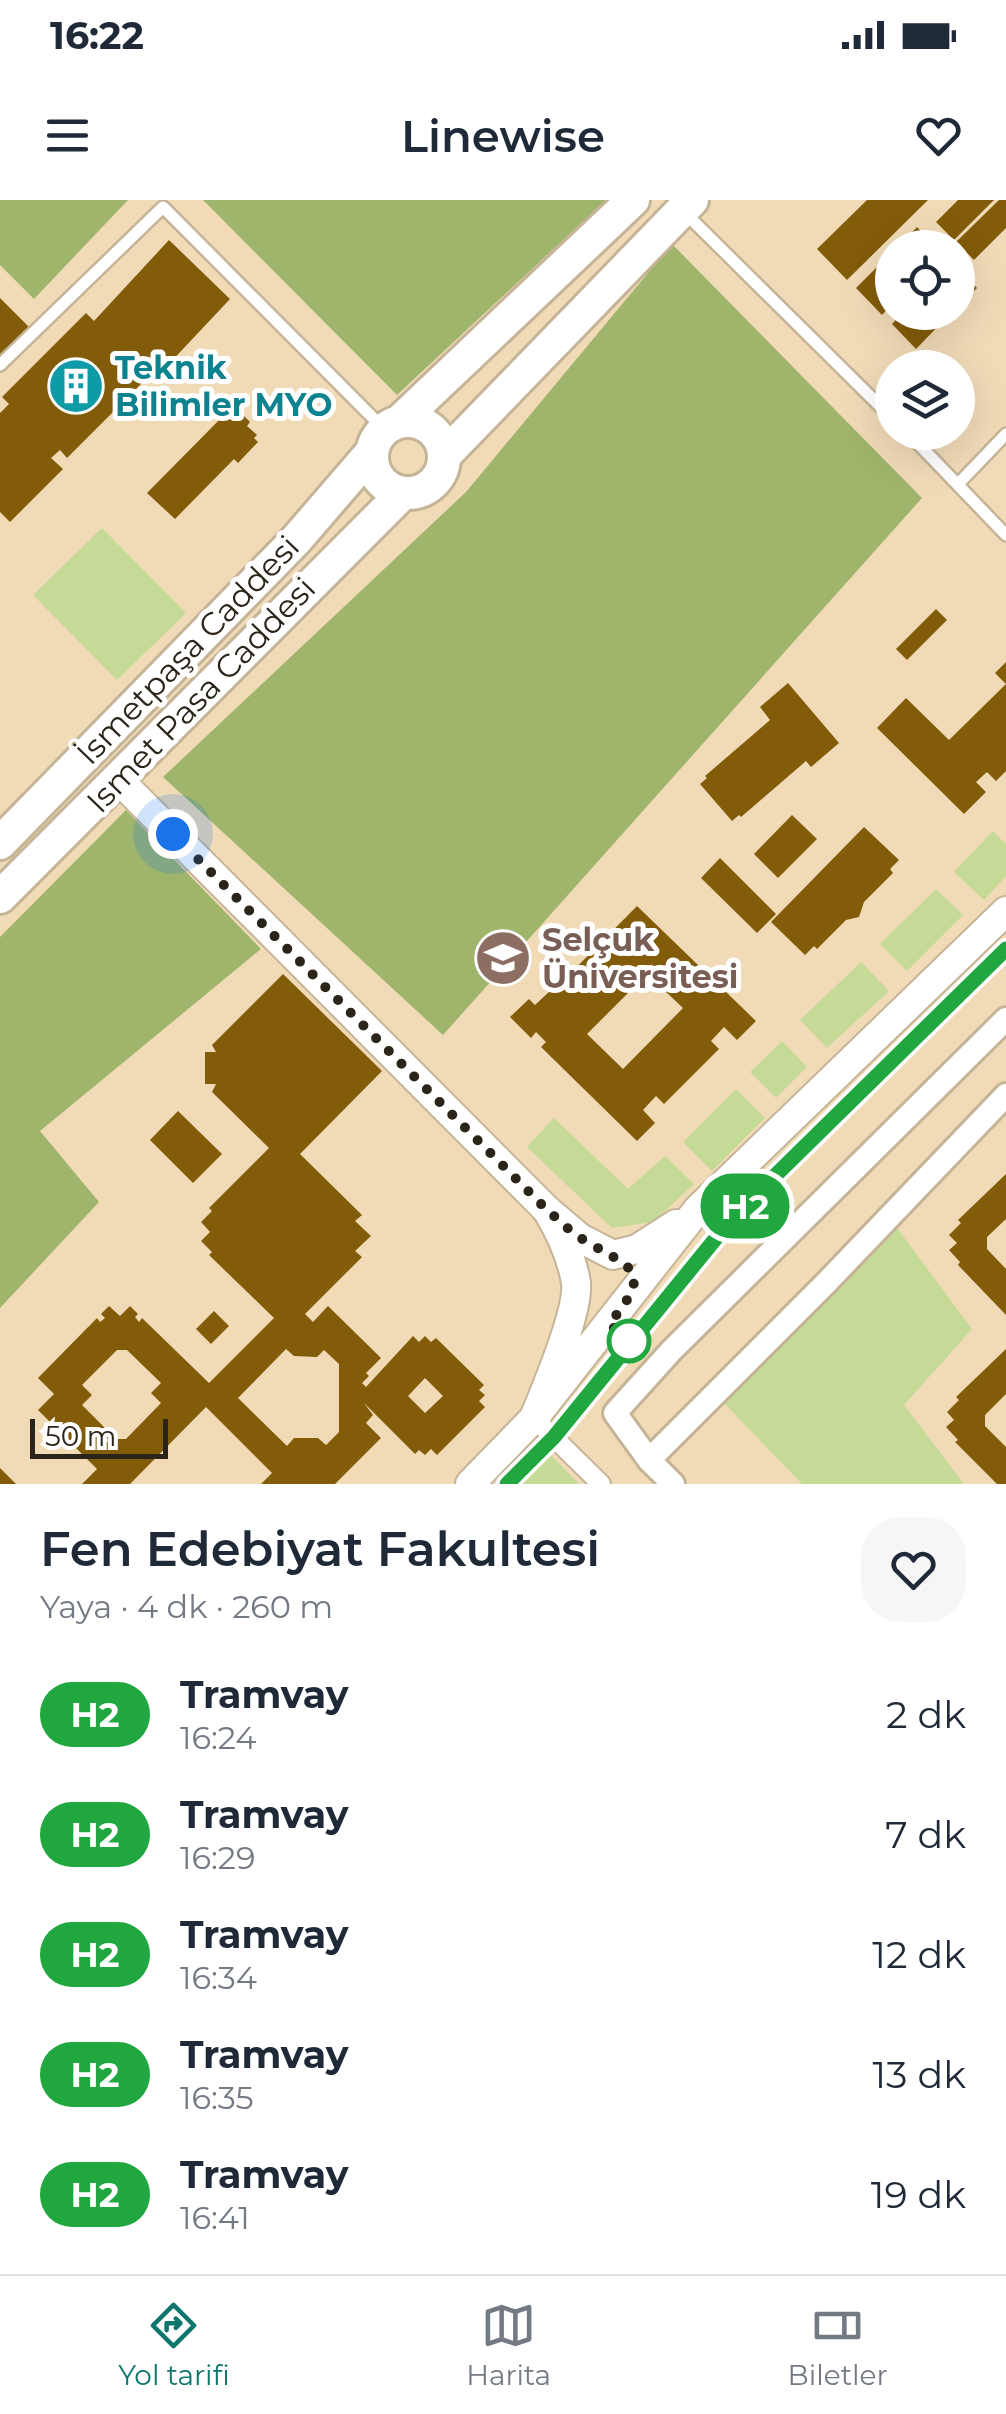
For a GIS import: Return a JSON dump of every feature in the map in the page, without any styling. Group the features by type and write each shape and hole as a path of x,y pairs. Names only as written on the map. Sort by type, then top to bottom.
{"main road":[{"name":"İsmetpaşa Caddesi","path":"0,843 296,540 385,434 633,200"},
{"path":"445,455 442,443 425,424 385,434 376,475 392,490 403,493 416,492 437,479 445,455 687,205"},
{"name":"Ismet Pasa Caddesi","path":"0,898 403,493"}],"street":[{"path":"120,780 547,1210 580,1238 628,1265 633,1274 633,1294 628,1302 601,1312 584,1302 560,1232 547,1210"},
{"path":"470,1484 534,1418 698,1209 1006,911"},
{"path":"673,1484 649,1460 615,1413 670,1351 1006,1019"},
{"path":"649,1460 1006,1095"},
{"path":"534,1418 551,1376 577,1276 587,1261 594,1256 637,1250 698,1209"},
{"path":"534,1418 602,1484"}],"lane":[{"path":"687,205 875,400"},
{"path":"0,365 163,207 385,434"},
{"path":"959,483 1006,434"},
{"path":"926,450 1006,535"}],"shaded area":[{"name":"Selçuk Üniversitesi","path":"0,200 1006,200 1006,1484 0,1484"}],"green space":[{"path":"0,200 128,200 34,299 0,265"},
{"path":"203,200 606,200 397,395"},
{"path":"672,244 922,498 443,1035 163,777 466,492"},
{"path":"102,528 186,613 117,680 33,595"},
{"path":"126,810 261,949 40,1131 99,1202 0,1308 0,937"},
{"path":"993,831 1006,844 1006,876 984,900 954,872"},
{"path":"936,889 963,915 907,971 880,944"},
{"path":"861,962 889,991 827,1048 800,1020"},
{"path":"782,1041 807,1067 776,1098 750,1072"},
{"path":"736,1089 765,1118 712,1171 683,1142"},
{"path":"554,1118 628,1189 665,1156 694,1184 653,1222 612,1228 527,1147"},
{"path":"894,1224 972,1329 904,1405 964,1484 802,1484 723,1402"},
{"path":"551,1455 579,1484 521,1484"}],"building":[{"path":"867,200 928,200 898,230 875,230 875,252 847,280 817,249"},
{"path":"958,200 994,200 964,230 944,230 936,222"},
{"path":"999,200 1006,200 1006,228 975,259 975,230 968,230"},
{"path":"169,240 230,299 167,366 154,354 142,367 150,375 67,458 60,450 51,458 63,469 10,522 0,512 0,413 9,404 2,397 86,313 94,321"},
{"path":"875,269 875,308 856,288"},
{"path":"0,298 32,330 0,363"},
{"path":"898,330 934,330 916,349"},
{"name":"Teknik Bilimler MYO","path":"230,409 250,422 247,426 257,435 254,438 258,442 238,463 234,459 175,519 147,493"},
{"path":"936,609 947,620 907,660 896,649"},
{"path":"1006,662 1006,684 995,673"},
{"path":"788,683 839,743 811,767 806,761 732,821 700,784 770,720 760,707"},
{"path":"1006,684 1006,771 996,781 987,772 976,782 986,792 964,814 877,728 906,698 949,740"},
{"path":"792,815 817,839 778,878 754,854"},
{"path":"864,827 899,860 890,869 893,873 864,902 859,917 846,920 817,949 814,946 805,955 771,922"},
{"path":"720,858 776,914 757,933 701,878"},
{"path":"637,906 756,1021 737,1040 724,1027 711,1041 719,1049 664,1104 656,1096 643,1110 655,1123 637,1141 541,1047 546,1042 536,1032 531,1038 510,1017 529,999 535,1005","holes":["647,974 683,1008 623,1069 587,1034"]},
{"path":"283,974 382,1071 300,1154 362,1215 355,1221 371,1236 355,1251 362,1257 305,1314 313,1322 328,1306 381,1358 366,1373 369,1376 362,1383 366,1387 413,1336 419,1342 425,1336 431,1342 436,1338 484,1385 479,1390 485,1395 479,1401 485,1407 437,1455 431,1449 425,1455 419,1450 415,1454 364,1403 373,1415 366,1423 381,1438 335,1484 261,1484 272,1473 206,1407 130,1484 82,1484 97,1469 38,1410 54,1394 38,1378 97,1318 100,1322 105,1318 101,1314 109,1306 120,1316 130,1306 138,1314 135,1317 139,1322 142,1318 209,1383 274,1318 209,1255 212,1252 201,1241 210,1232 201,1222 212,1211 209,1208 269,1148 212,1092 216,1084 205,1084 205,1052 216,1052 212,1045","holes":["286,1349 294,1356 317,1357 324,1350 339,1364 339,1432 326,1445 318,1438 294,1438 287,1446 238,1398","117,1350 127,1350 161,1383 151,1393 161,1403 126,1439 116,1439 82,1405 92,1395 82,1385","425,1378 443,1396 425,1413 408,1396"]},
{"path":"178,1111 222,1154 193,1183 150,1140"},
{"path":"1006,1174 1006,1219 987,1237 987,1249 1006,1269 1006,1315 958,1265 960,1262 949,1250 957,1243 949,1235 961,1223 958,1220"},
{"path":"214,1311 229,1326 211,1344 196,1329"},
{"path":"1006,1349 1006,1394 985,1415 985,1426 1006,1447 1006,1484 997,1484 955,1442 958,1440 946,1427 954,1420 947,1412 959,1400 956,1397"},
{"path":"0,1468 16,1484 0,1484"}],"tram line":[{"path":"508,1484 554,1437 734,1216 1006,949"},
{"name":"H2","path":"507,1484 554,1437 734,1216 1006,949"}],"place":[{"name":"Teknik Bilimler MYO","path":"76,386"},
{"name":"Selçuk Üniversitesi","path":"503,958"}],"route":[{"path":"173,834 547,1210 580,1238 628,1265 633,1274 633,1294 609,1324 629,1341"}]}
